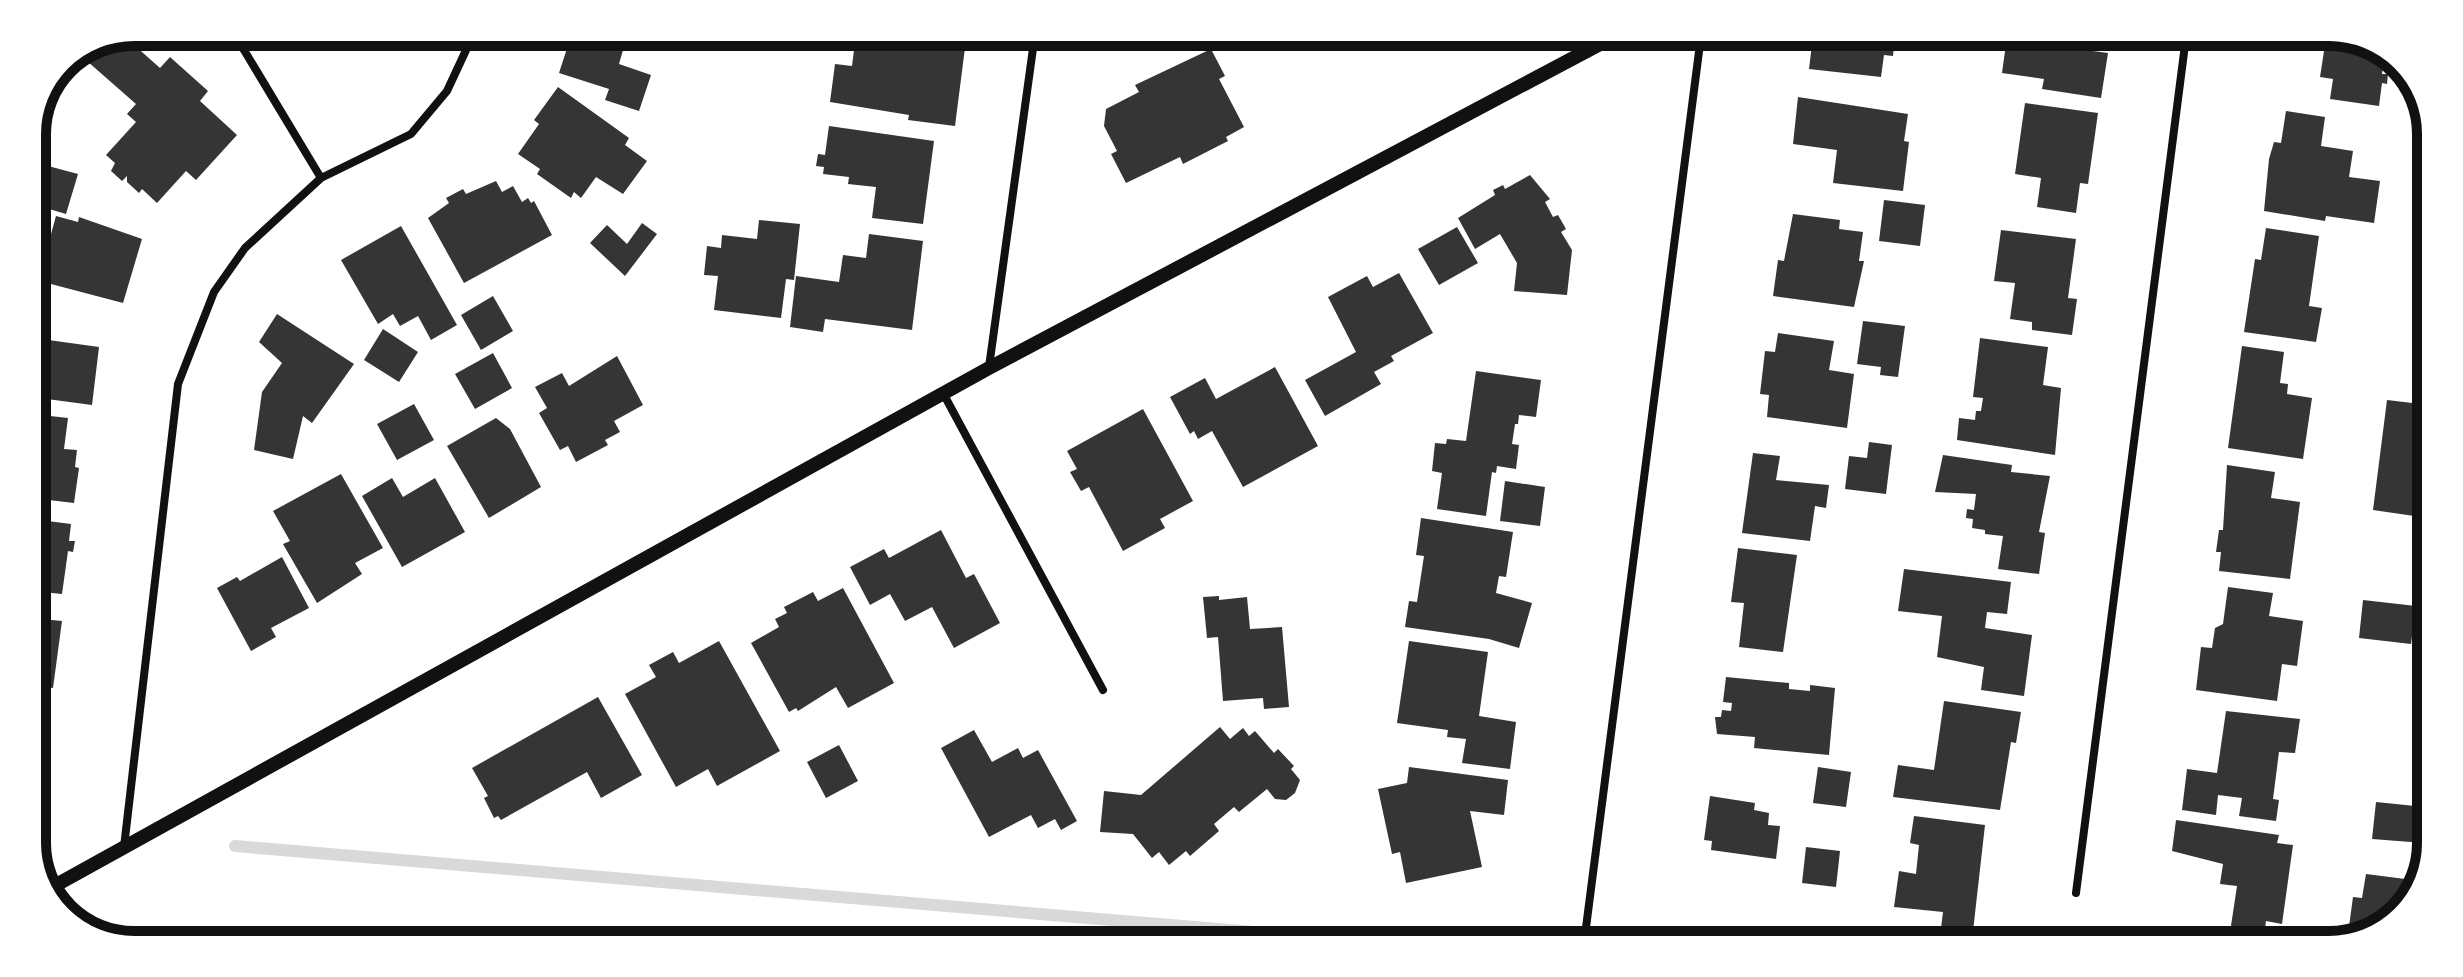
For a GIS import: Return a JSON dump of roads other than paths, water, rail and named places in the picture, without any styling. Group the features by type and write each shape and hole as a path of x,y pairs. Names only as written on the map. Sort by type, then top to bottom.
{"street":[{"path":"239,46 321,178"},
{"path":"124,848 178,384 214,292 245,248 321,178 411,134 447,91 468,46"},
{"path":"989,368 1033,46"},
{"path":"57,884 943,393 1596,46"},
{"path":"1586,931 1700,46"},
{"path":"2076,893 2185,46"},
{"path":"943,393 1103,690"}],"waterway":[{"path":"235,846 1242,931"}]}
